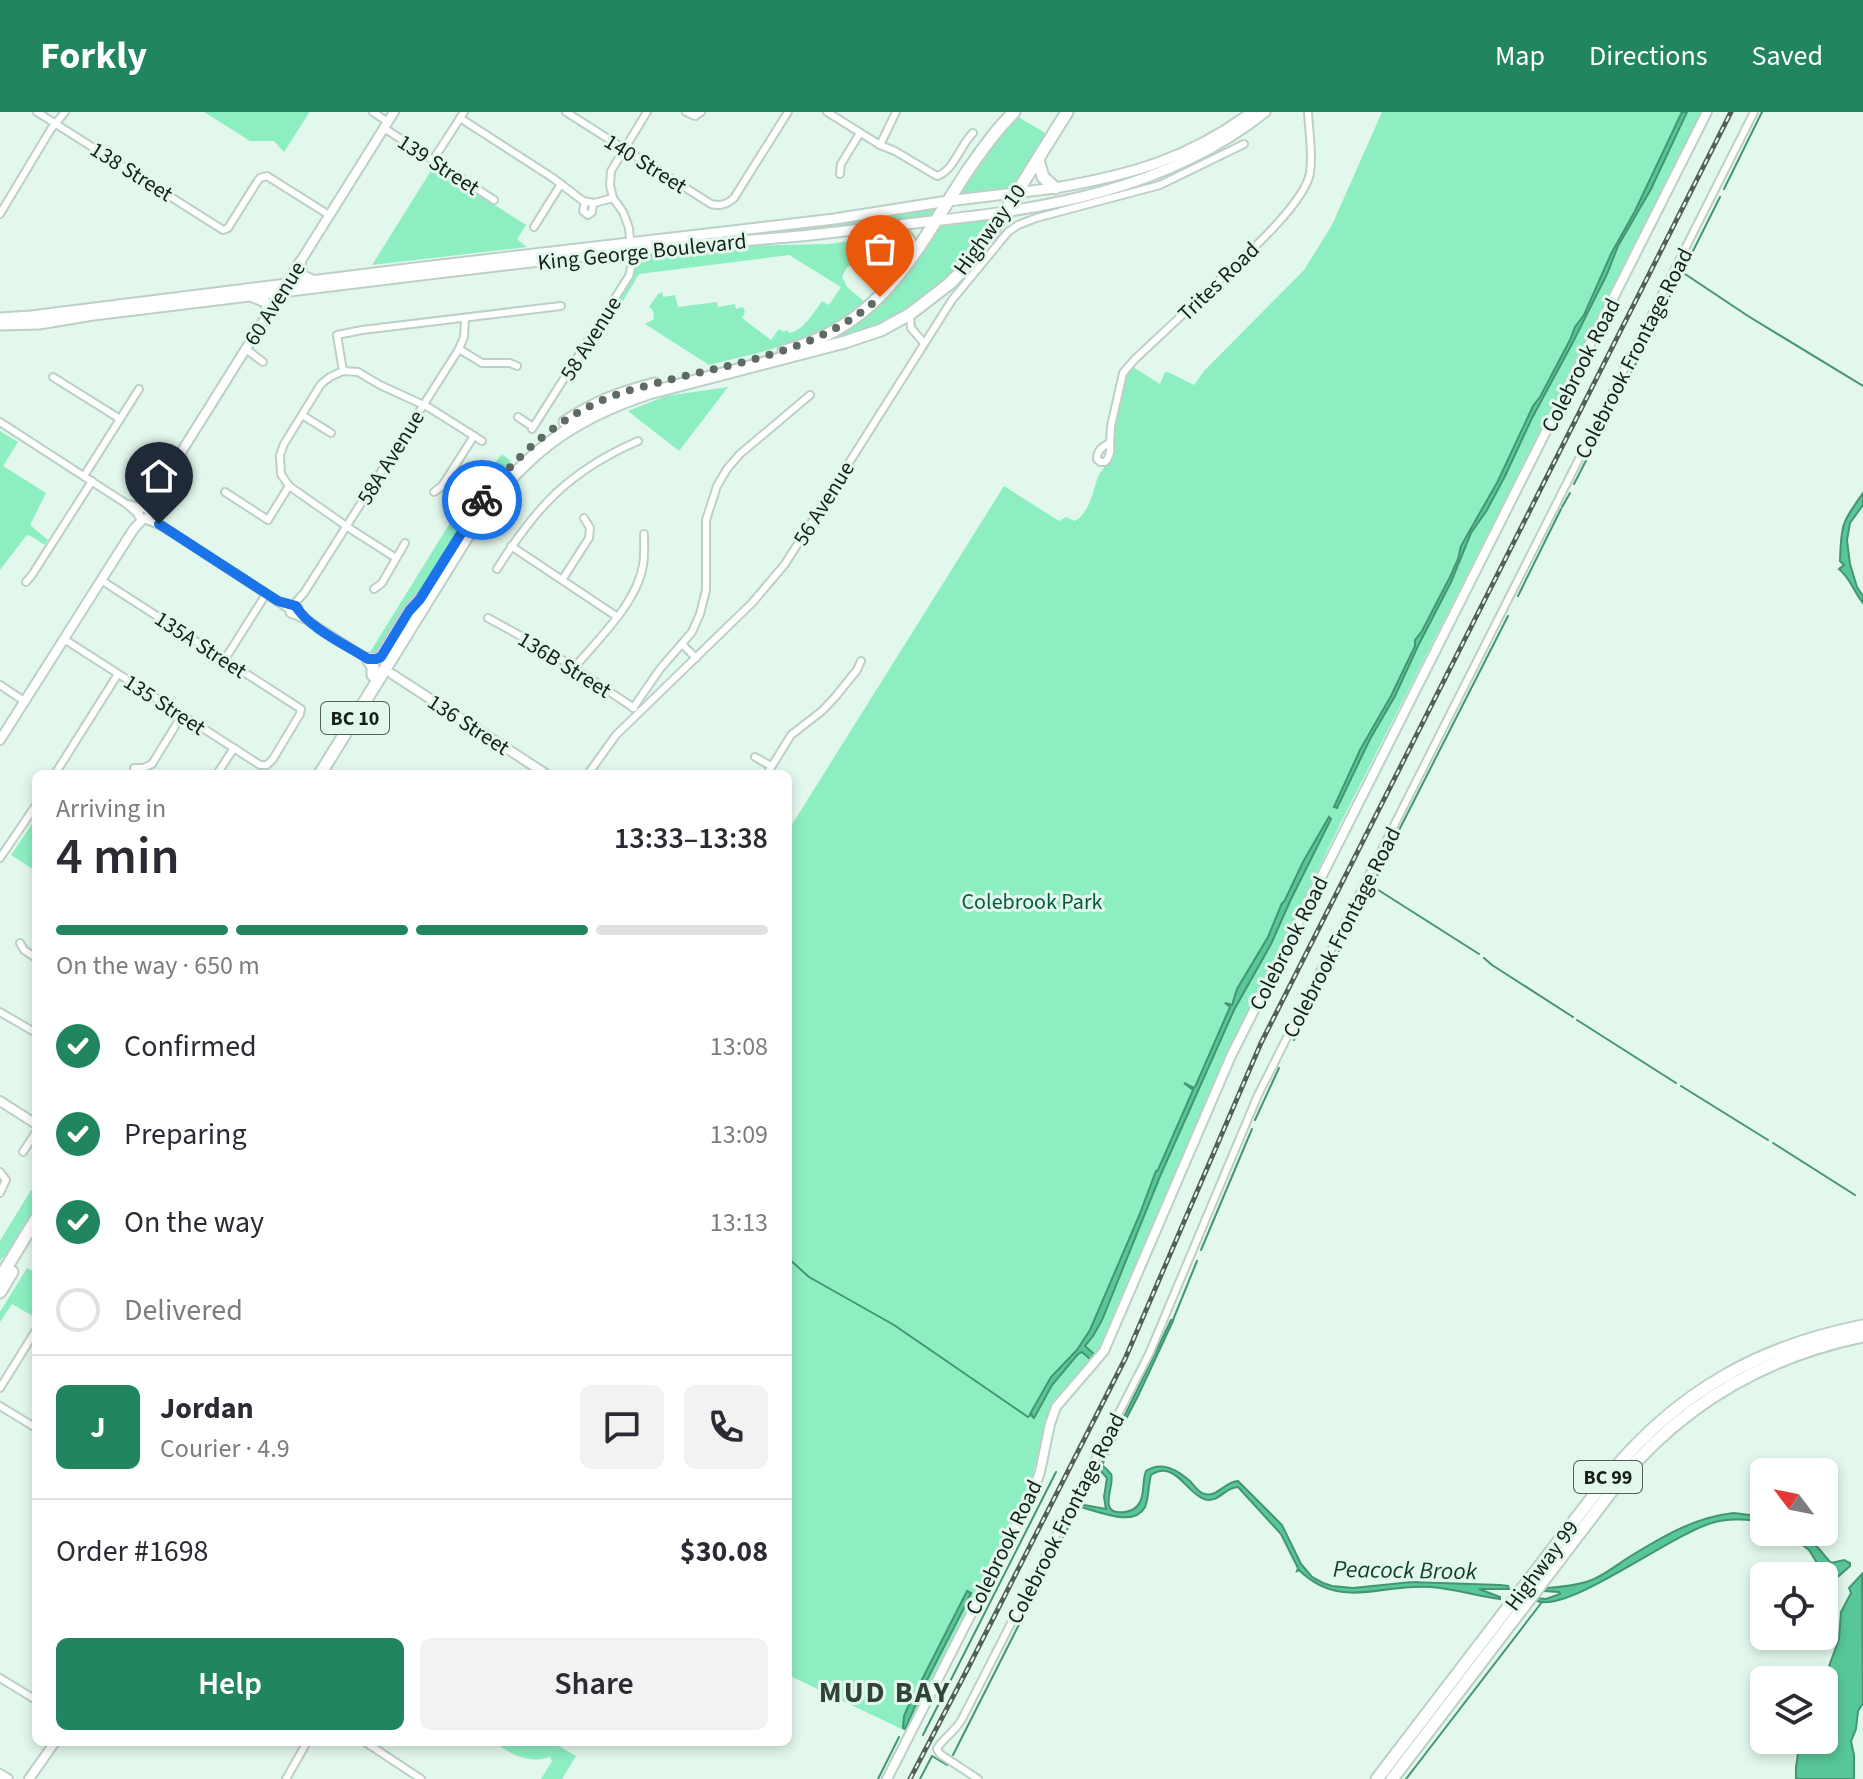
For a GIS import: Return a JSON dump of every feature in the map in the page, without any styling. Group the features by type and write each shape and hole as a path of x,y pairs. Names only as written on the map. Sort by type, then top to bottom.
{"highway":[{"name":"BC 10","path":"314,770 468,522 516,460 591,405 627,391 795,348 842,327 888,289 986,144 1014,112"},
{"name":"Highway 10","path":"322,770 391,668 493,497 522,466 579,422 621,402 854,340 910,319 968,265 986,242 1067,112"},
{"path":"1038,160 1043,177 1055,188"},
{"path":"885,226 908,238 911,246 907,265"},
{"path":"368,659 381,657 409,611 420,599"},
{"path":"368,659 373,675"},
{"path":"0,1278 32,1226"},
{"path":"0,1292 32,1240"},
{"name":"Highway 99","path":"1377,1779 1600,1487 1643,1438 1688,1399 1738,1368 1801,1341 1863,1326"},
{"name":"Highway 99","path":"1392,1779 1620,1480 1662,1436 1706,1400 1756,1371 1805,1351 1863,1336"}],"main road":[{"name":"King George Boulevard","path":"0,318 284,289 631,247 1055,188 1106,179 1162,163 1214,138 1252,112"},
{"name":"King George Boulevard","path":"0,325 39,324 250,297 315,281 415,268 631,247 809,235 1005,212 1093,195 1162,172 1202,154 1265,112"},
{"path":"300,262 302,275 315,281"},
{"path":"250,297 265,302 266,316"}],"street":[{"name":"138 Street","path":"37,112 223,230 263,177 270,178 329,215"},
{"path":"0,214 3,202 65,112"},
{"name":"139 Street","path":"373,112 433,160 494,200"},
{"name":"60 Avenue","path":"0,740 394,112"},
{"name":"140 Street","path":"566,112 711,204 720,205 734,198 788,112"},
{"path":"631,247 626,219 613,198 611,171 647,112"},
{"path":"686,112 695,116 701,112"},
{"path":"827,112 933,175 940,176 946,172 973,133"},
{"path":"880,145 896,112"},
{"name":"Trites Road","path":"1110,443 1123,373 1255,246 1304,190 1310,174 1308,112"},
{"name":"Colebrook Road","path":"887,1779 1032,1494 1056,1407 1104,1351 1231,1056 1707,112"},
{"name":"Colebrook Frontage Road","path":"978,1779 938,1752 938,1745 951,1735 962,1719 1149,1354 1258,1095 1754,112"},
{"path":"433,160 462,115 589,203 613,198"},
{"path":"840,174 841,164 860,133"},
{"name":"56 Avenue","path":"591,770 636,710 696,658 752,603 785,564 952,300 1008,232 1036,218 1166,183 1244,144"},
{"path":"1162,172 1166,183"},
{"path":"534,227 561,184"},
{"name":"58 Avenue","path":"518,417 532,428 629,276 631,247"},
{"path":"343,371 337,335 561,306"},
{"name":"58A Avenue","path":"294,609 459,349 464,337 465,319"},
{"path":"910,319 911,328 924,343"},
{"path":"246,349 263,362"},
{"path":"459,349 482,363 517,366"},
{"path":"396,558 289,486 281,474 280,455 284,444 321,384 343,371 365,375 482,441"},
{"path":"53,377 120,419"},
{"path":"84,476 139,389"},
{"path":"636,710 660,669 692,632 700,614 706,590 706,520 717,486 740,454 810,395"},
{"path":"302,415 331,433"},
{"path":"0,422 368,659"},
{"path":"434,492 442,486 474,436"},
{"path":"497,569 521,531 569,481 613,452 638,441"},
{"path":"26,582 92,481"},
{"path":"225,492 268,520 289,486"},
{"path":"562,580 589,538 590,528 584,518"},
{"path":"574,668 630,599 638,584 644,564 644,534"},
{"path":"374,589 382,583 405,543"},
{"path":"511,546 616,616"},
{"name":"135A Street","path":"101,580 301,709 267,765"},
{"path":"225,659 266,594"},
{"name":"136B Street","path":"488,618 550,652 636,710"},
{"name":"135 Street","path":"64,639 260,765 267,765"},
{"path":"682,644 696,658"},
{"path":"769,770 791,735 822,711 861,661"},
{"name":"136 Street","path":"391,668 540,770"},
{"path":"58,770 118,674"},
{"path":"0,685 24,701"},
{"path":"134,768 152,764 182,715"},
{"path":"220,770 234,748"},
{"path":"755,757 771,766"},
{"path":"0,858 32,811"},
{"path":"20,943 32,955"},
{"path":"0,1012 32,1031"},
{"path":"0,1101 32,1121"},
{"path":"23,1152 32,1138"},
{"path":"0,1193 6,1183 3,1175"},
{"path":"0,1388 32,1336"},
{"path":"0,1406 32,1426"},
{"path":"0,1678 32,1698"},
{"path":"29,1779 52,1746"},
{"path":"286,1779 305,1746"},
{"path":"371,1746 421,1779"},
{"path":"0,1774 8,1779"}],"green space":[{"path":"204,112 309,113 284,152 274,141 250,141"},
{"name":"Colebrook Park","path":"1382,112 1703,112 1341,822 1203,1108 1099,1352 1058,1397 1048,1415 1030,1485 906,1731 792,1677 792,825 1004,486 1059,521 1066,517 1075,521 1089,504 1097,480 1110,461 1119,409 1117,398 1127,370 1133,367 1160,384 1165,372 1168,372 1194,385 1204,371 1304,270 1332,225"},
{"path":"1018,117 1047,134 1013,190 959,196 989,151"},
{"path":"434,166 526,225 517,239 527,247 372,265"},
{"path":"940,206 934,215 837,229 695,243 695,239"},
{"path":"992,218 963,261 915,306 883,323 798,351 899,281 926,247 938,225"},
{"path":"889,236 903,244 903,250 898,264 884,281 873,282 858,264 847,267 842,277 847,287 866,303 848,316 792,343 709,365 645,324 654,319 653,310 649,307 658,294 662,292 663,297 675,295 678,307 717,302 718,307 735,304 736,309 743,307 745,312 742,318 771,340 779,329 790,333 800,328 822,301 829,305 841,287 789,255 639,274 623,301 620,299 633,278 636,256 736,246 828,244"},
{"path":"728,387 679,451 628,411 666,396"},
{"path":"0,431 18,442 3,466 46,493 30,525 48,540 45,545 26,536 0,570"},
{"path":"502,454 511,461 475,504 380,652 367,657 458,510"},
{"path":"32,824 32,868 11,855"},
{"path":"32,1191 32,1216 6,1259 3,1257 0,1261 0,1241"},
{"path":"27,1268 32,1271 32,1316 12,1304 0,1322 0,1312"},
{"path":"500,1746 559,1746 576,1756 562,1779 541,1779 552,1761 550,1757 521,1757"}],"shaded area":[{"path":"1682,112 1687,112 1651,189 1618,246 1607,274 1505,476 1471,533 1451,582 1395,696 1370,739 1337,808 1334,807 1360,750 1391,696 1415,640 1450,577 1461,546 1584,315"},
{"path":"1863,493 1863,505 1850,523 1847,540 1850,564 1863,603 1839,569 1844,565 1840,561 1844,524"},
{"path":"1329,817 1331,819 1271,944 1234,1010 1161,1174 1102,1320 1085,1346 1095,1355 1091,1360 1082,1352 1078,1354 1052,1385 1034,1418 1030,1414 1051,1377 1077,1350 1090,1330 1193,1090 1184,1083 1194,1088 1196,1085 1230,1007 1225,1003 1232,1005 1237,989 1268,937 1282,903"},
{"path":"1171,1320 1138,1396 1102,1465 1111,1474 1111,1509 1125,1512 1136,1508 1142,1498 1146,1471 1164,1466 1175,1470 1199,1491 1209,1495 1238,1481 1282,1525 1301,1564 1312,1577 1323,1583 1353,1588 1412,1582 1500,1585 1509,1589 1479,1589 1500,1599 1431,1587 1362,1592 1330,1589 1297,1571 1281,1534 1238,1487 1213,1499 1204,1499 1167,1471 1151,1475 1145,1507 1133,1516 1115,1516 1080,1507 1079,1504 1106,1509 1107,1478 1096,1466 1101,1464"},
{"path":"1719,1515 1750,1515 1750,1521 1727,1520 1696,1529 1573,1595 1552,1602 1537,1601 1537,1598 1546,1599 1560,1594 1545,1591 1546,1588 1589,1581 1678,1530"},
{"path":"1804,1546 1816,1546 1830,1562 1816,1562"},
{"path":"1844,1560 1850,1566 1838,1577 1838,1562 1835,1562"},
{"path":"1862,1574 1863,1703 1851,1741 1854,1779 1796,1779 1798,1754 1838,1754 1838,1666 1829,1666 1835,1650 1838,1650 1841,1612 1851,1593 1849,1588"},
{"path":"967,1591 971,1593 905,1729 907,1709"}],"waterway":[{"path":"1724,189 1762,112"},
{"path":"1683,271 1720,197"},
{"path":"1682,272 1863,386"},
{"path":"1619,397 1676,284"},
{"path":"1574,484 1593,447"},
{"path":"1562,507 1570,493"},
{"path":"1518,596 1561,509"},
{"path":"1393,842 1508,616"},
{"path":"1348,934 1387,856"},
{"path":"1372,886 1479,954"},
{"path":"1294,1040 1342,945"},
{"path":"1484,958 1573,1017"},
{"path":"1577,1020 1676,1083"},
{"path":"1255,1120 1279,1068"},
{"path":"1681,1086 1768,1140"},
{"path":"1201,1250 1252,1129"},
{"path":"1773,1143 1855,1195"},
{"path":"1173,1320 1197,1261"},
{"name":"Peacock Brook","path":"792,1262 809,1277 894,1325 1028,1417 1032,1414"},
{"path":"923,1735 1056,1472"},
{"path":"953,1755 1081,1506"},
{"path":"1406,1779 1542,1602"},
{"path":"878,1779 899,1737"},
{"path":"920,1779 932,1756 947,1765"}],"railway":[{"path":"910,1779 1125,1359 1261,1043 1731,112"}],"way so far":[{"path":"482,500 516,460 591,405 627,391 795,348 842,327 880,297"}],"district":[{"name":"MUD BAY","path":"885,1692"}],"route":[{"path":"159,524 278,601 298,607 312,623 373,660 381,657 482,500"}]}
